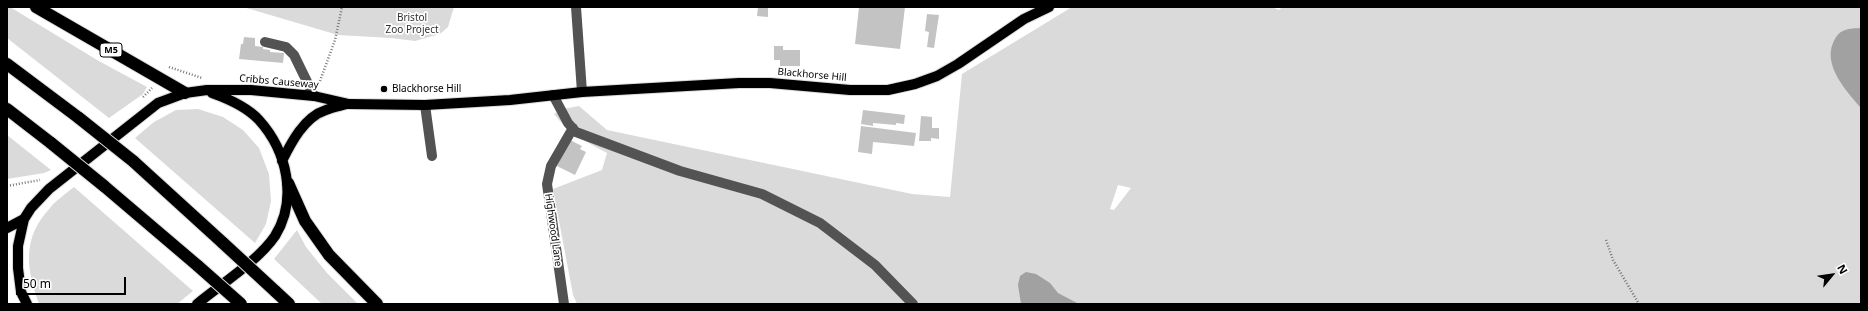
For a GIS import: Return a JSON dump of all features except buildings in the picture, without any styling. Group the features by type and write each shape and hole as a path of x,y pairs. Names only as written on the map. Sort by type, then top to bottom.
{"highway":[{"name":"M5","path":"36,7 185,93"},
{"path":"7,64 133,161 224,243 288,304"},
{"path":"7,109 104,186 241,304"},
{"path":"288,183 305,221 328,255 377,304"}],"main road":[{"name":"Blackhorse Hill","path":"552,95 739,83 850,90 888,90 915,84 937,76 958,64 1024,19 1049,7"},
{"name":"Cribbs Causeway","path":"24,219 31,208 49,189 158,103 185,93 207,90 251,90 314,96 349,104 425,105 510,100 552,95"},
{"path":"197,304 263,251 271,241 283,220 287,207 288,183 286,171 273,141 259,120 236,102 207,90"},
{"name":"Cribbs Causeway","path":"282,161 291,143 302,128 324,110 349,104"},
{"path":"7,228 24,219"},
{"path":"24,219 18,246 18,268 21,292 26,304"}],"street":[{"path":"576,7 582,92"},
{"path":"265,42 286,47 294,55 314,96"},
{"path":"552,95 576,132 680,171 762,194 820,223 875,265 913,304"},
{"path":"425,105 432,156"},
{"name":"Highwood Lane","path":"564,304 547,184 554,161 572,128"}],"path":[{"path":"314,96 335,40 342,7"},
{"path":"1606,240 1613,260 1639,304"}],"green space":[{"path":"7,7 10,7 97,60 147,87 143,94 109,118 7,38"},
{"name":"Bristol Zoo Project","path":"243,7 454,7 448,27 440,34 415,41 338,35"},
{"path":"1072,7 1275,7 1274,8 1279,10 1282,7 1861,7 1861,304 577,304 573,295 553,189 602,170 607,153 570,133 554,114 563,109 579,106 607,130 912,194 950,197 962,74","holes":["1118,185 1131,188 1114,210 1110,209"]},
{"path":"198,109 223,117 243,130 259,148 269,174 271,201 266,224 255,243 135,138 154,122 176,110"},
{"path":"7,135 51,170 44,173 7,179"},
{"path":"74,187 193,291 177,304 39,304 29,266 31,242 41,219 55,202"},
{"path":"297,230 306,247 327,273 358,304 322,304 274,259"}],"shaded area":[{"path":"1860,28 1861,108 1843,86 1831,61 1833,43 1840,32 1847,29"},
{"path":"1026,272 1036,274 1050,283 1058,293 1079,304 1021,304 1018,285 1020,276"}],"place":[{"name":"Blackhorse Hill","path":"384,89"}]}
